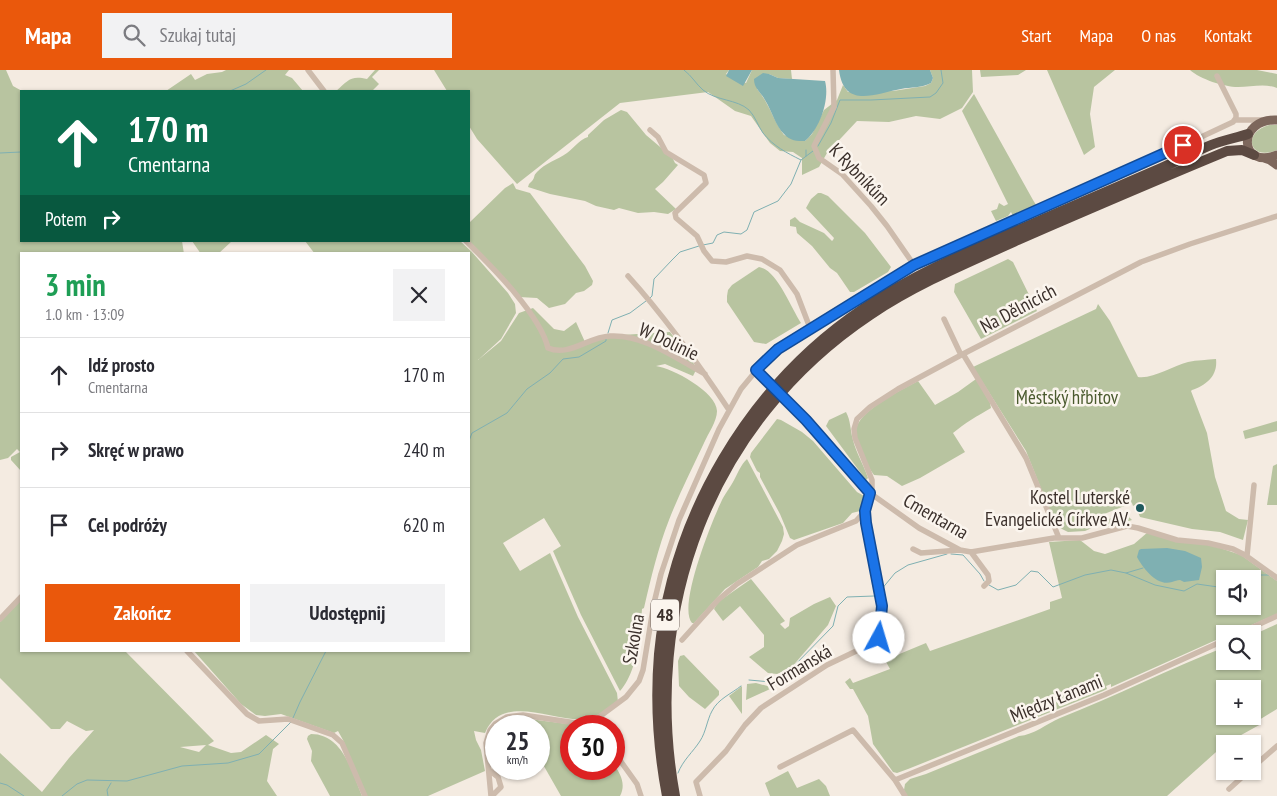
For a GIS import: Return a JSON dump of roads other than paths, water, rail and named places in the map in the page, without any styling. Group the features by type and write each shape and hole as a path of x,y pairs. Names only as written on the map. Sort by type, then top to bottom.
{"highway":[{"name":"48","path":"666,796 658,734 657,692 660,647 670,586 686,536 702,497 725,455 761,410 826,337 889,292 924,273 1204,148 1249,133"},
{"name":"48","path":"797,370 857,323 926,282 1227,151 1242,150 1259,156"},
{"name":"48","path":"675,796 667,741 666,697 669,641 680,584 692,544 716,489 761,410"}],"main road":[{"name":"48","path":"1249,133 1259,124 1277,120"},
{"path":"1249,133 1246,144 1259,156 1270,160 1277,166"},
{"name":"48","path":"1259,156 1277,155"}],"street":[{"path":"308,70 323,90"},
{"name":"K Rybníkům","path":"834,70 834,107 815,150 819,158 842,174 854,186 887,226 914,265"},
{"path":"1217,76 1236,114 1235,120 1267,121"},
{"name":"Szkolna","path":"599,715 626,697 641,677 654,603 668,548 695,482 741,389 756,370 778,349 914,265 1167,153 1235,120"},
{"path":"1243,120 1249,124 1249,133"},
{"path":"650,130 658,137 666,152 704,175 706,183 675,212 676,218 697,236 704,251 712,261 726,262 747,256 762,259 780,270 797,294 810,328"},
{"name":"Na Dělnicích","path":"870,493 872,478 855,438 854,429 856,420 865,411 889,394 1141,262 1277,216"},
{"name":"W Dolinie","path":"467,242 496,271 534,319 548,348 556,352 602,337 611,336 636,339 705,374"},
{"name":"W Dolinie","path":"628,276 649,299 705,374"},
{"path":"944,319 962,355 1026,458 1059,538"},
{"name":"Cmentarna","path":"756,370 806,420 870,493 919,528 960,550 971,552 1059,538 1082,538 1127,526 1177,540 1226,547 1247,556 1276,577"},
{"path":"705,374 729,410"},
{"path":"1247,556 1254,485"},
{"path":"682,640 718,600 744,579 796,545 856,521 865,511 870,493"},
{"name":"Formanská","path":"700,796 696,782 726,751 745,725 761,708 827,666 879,638 882,618 865,511"},
{"path":"856,521 866,523"},
{"path":"913,549 920,553 960,550"},
{"path":"971,552 988,575 986,583"},
{"path":"0,619 20,598"},
{"path":"1258,625 1277,616"},
{"name":"Między Łanami","path":"895,780 1104,695 1216,644"},
{"path":"188,652 246,714 259,721 288,720 333,735 342,743 365,796"},
{"path":"780,767 853,730 895,780 904,796"},
{"path":"1261,760 1277,746"},
{"path":"625,767 637,784 640,796"},
{"path":"490,780 492,796"},
{"path":"492,796 501,787 499,780"},
{"path":"1229,789 1239,780"}],"water":[{"path":"729,70 752,70 743,86 726,76"},
{"path":"839,70 930,70 933,78 931,83 924,86 862,96 847,90 842,82"},
{"path":"763,73 778,78 825,81 825,105 815,129 805,141 796,141 789,138 778,126 754,82 754,79"},
{"path":"1167,548 1185,551 1201,558 1202,567 1199,580 1161,582 1151,576 1137,557 1141,549"}],"waterway":[{"path":"232,90 246,84 266,70"},
{"path":"684,70 708,94 739,104 749,110 763,133 780,149 801,160 813,151"},
{"path":"818,146 831,123 840,100 930,97 936,93 943,83 941,70"},
{"path":"806,150 806,156"},
{"path":"0,153 20,152"},
{"path":"703,245 713,243 717,235 724,232 741,234 747,230 754,212 778,201 791,184 801,160"},
{"path":"650,298 652,296 654,279 680,252 699,246"},
{"path":"608,333 612,320 630,313 646,301"},
{"path":"470,438 472,433 507,413 527,389 550,373 563,359 579,357 606,341 606,339"},
{"path":"881,590 895,573 908,565 947,554"},
{"path":"951,554 963,555 984,581"},
{"path":"989,585 998,590 1016,585 1031,571 1038,572 1053,587 1085,575 1111,570 1126,573 1143,568"},
{"path":"1126,573 1155,585 1184,591 1197,584 1216,587"},
{"path":"1261,575 1269,575"},
{"path":"749,680 771,682 789,671 833,626 838,606 847,597 876,595"},
{"path":"293,718 325,652"},
{"path":"678,773 702,737 715,707 721,700 741,686"},
{"path":"62,796 77,784 87,780 127,781 182,766 228,763 259,754 291,722"},
{"path":"0,783 7,785 24,796"},
{"path":"108,796 107,790 111,783"}],"place":[{"name":"Kostel Luterské Evangelické Církve AV.","path":"1140,508"}],"park label":[{"name":"Městský hřbitov","path":"1067,397"}]}
